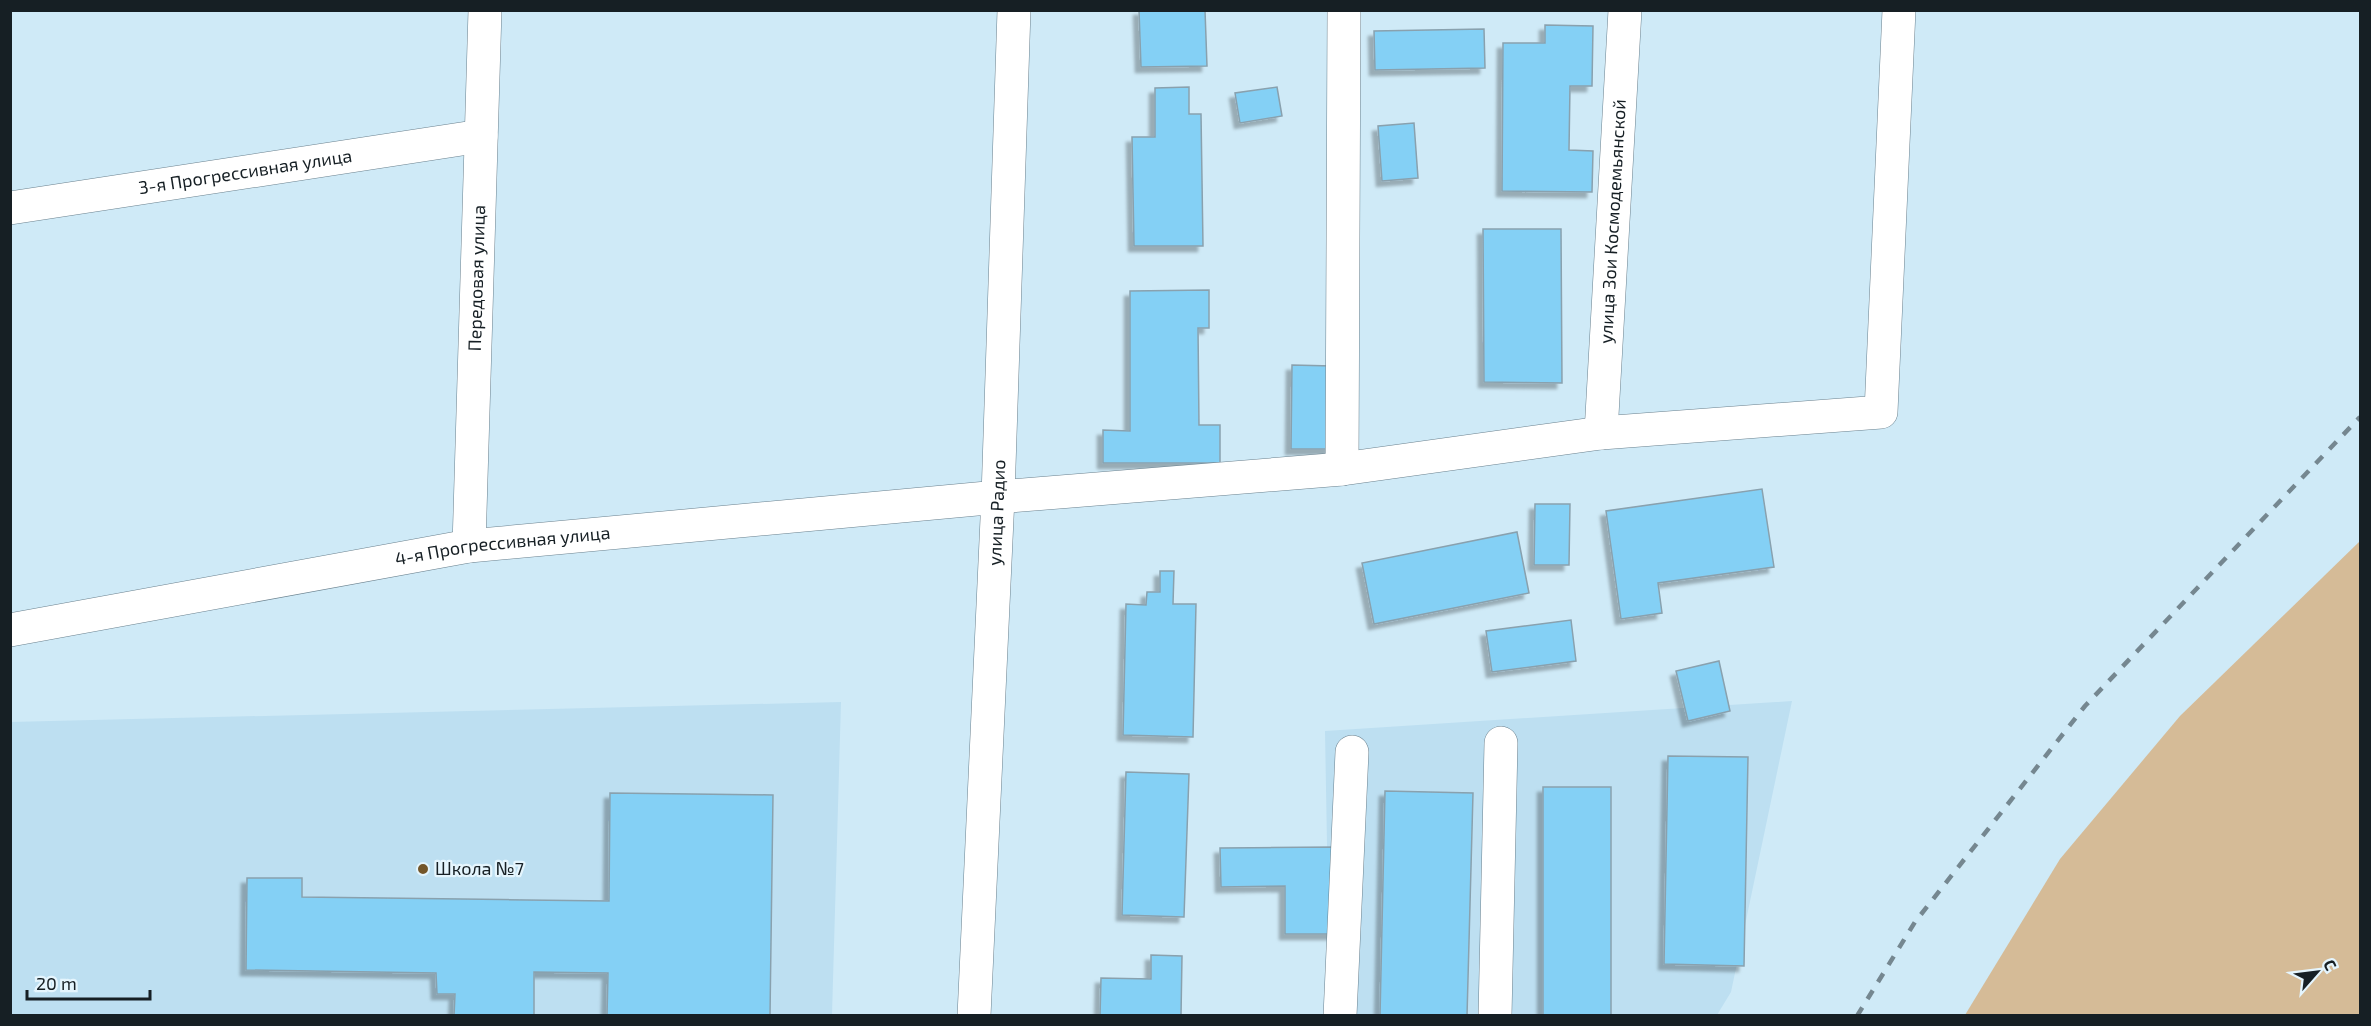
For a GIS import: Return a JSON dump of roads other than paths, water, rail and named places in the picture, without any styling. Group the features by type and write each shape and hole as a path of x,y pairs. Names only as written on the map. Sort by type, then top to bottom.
{"street":[{"name":"Передовая улица","path":"469,546 485,10"},
{"name":"улица Радио","path":"974,1016 998,497 1014,10"},
{"path":"1342,469 1344,10"},
{"name":"улица Зои Космодемьянской","path":"1601,433 1625,10"},
{"name":"4-я Прогрессивная улица","path":"10,630 469,546 998,497 1342,469 1601,433 1881,412 1899,10"},
{"name":"3-я Прогрессивная улица","path":"10,208 481,136"},
{"path":"1495,1016 1501,743"},
{"path":"1340,1016 1352,752"}],"railway":[{"path":"1857,1016 1915,922 2085,706 2360,417"}],"place":[{"name":"Школа №7","path":"423,869"}]}
